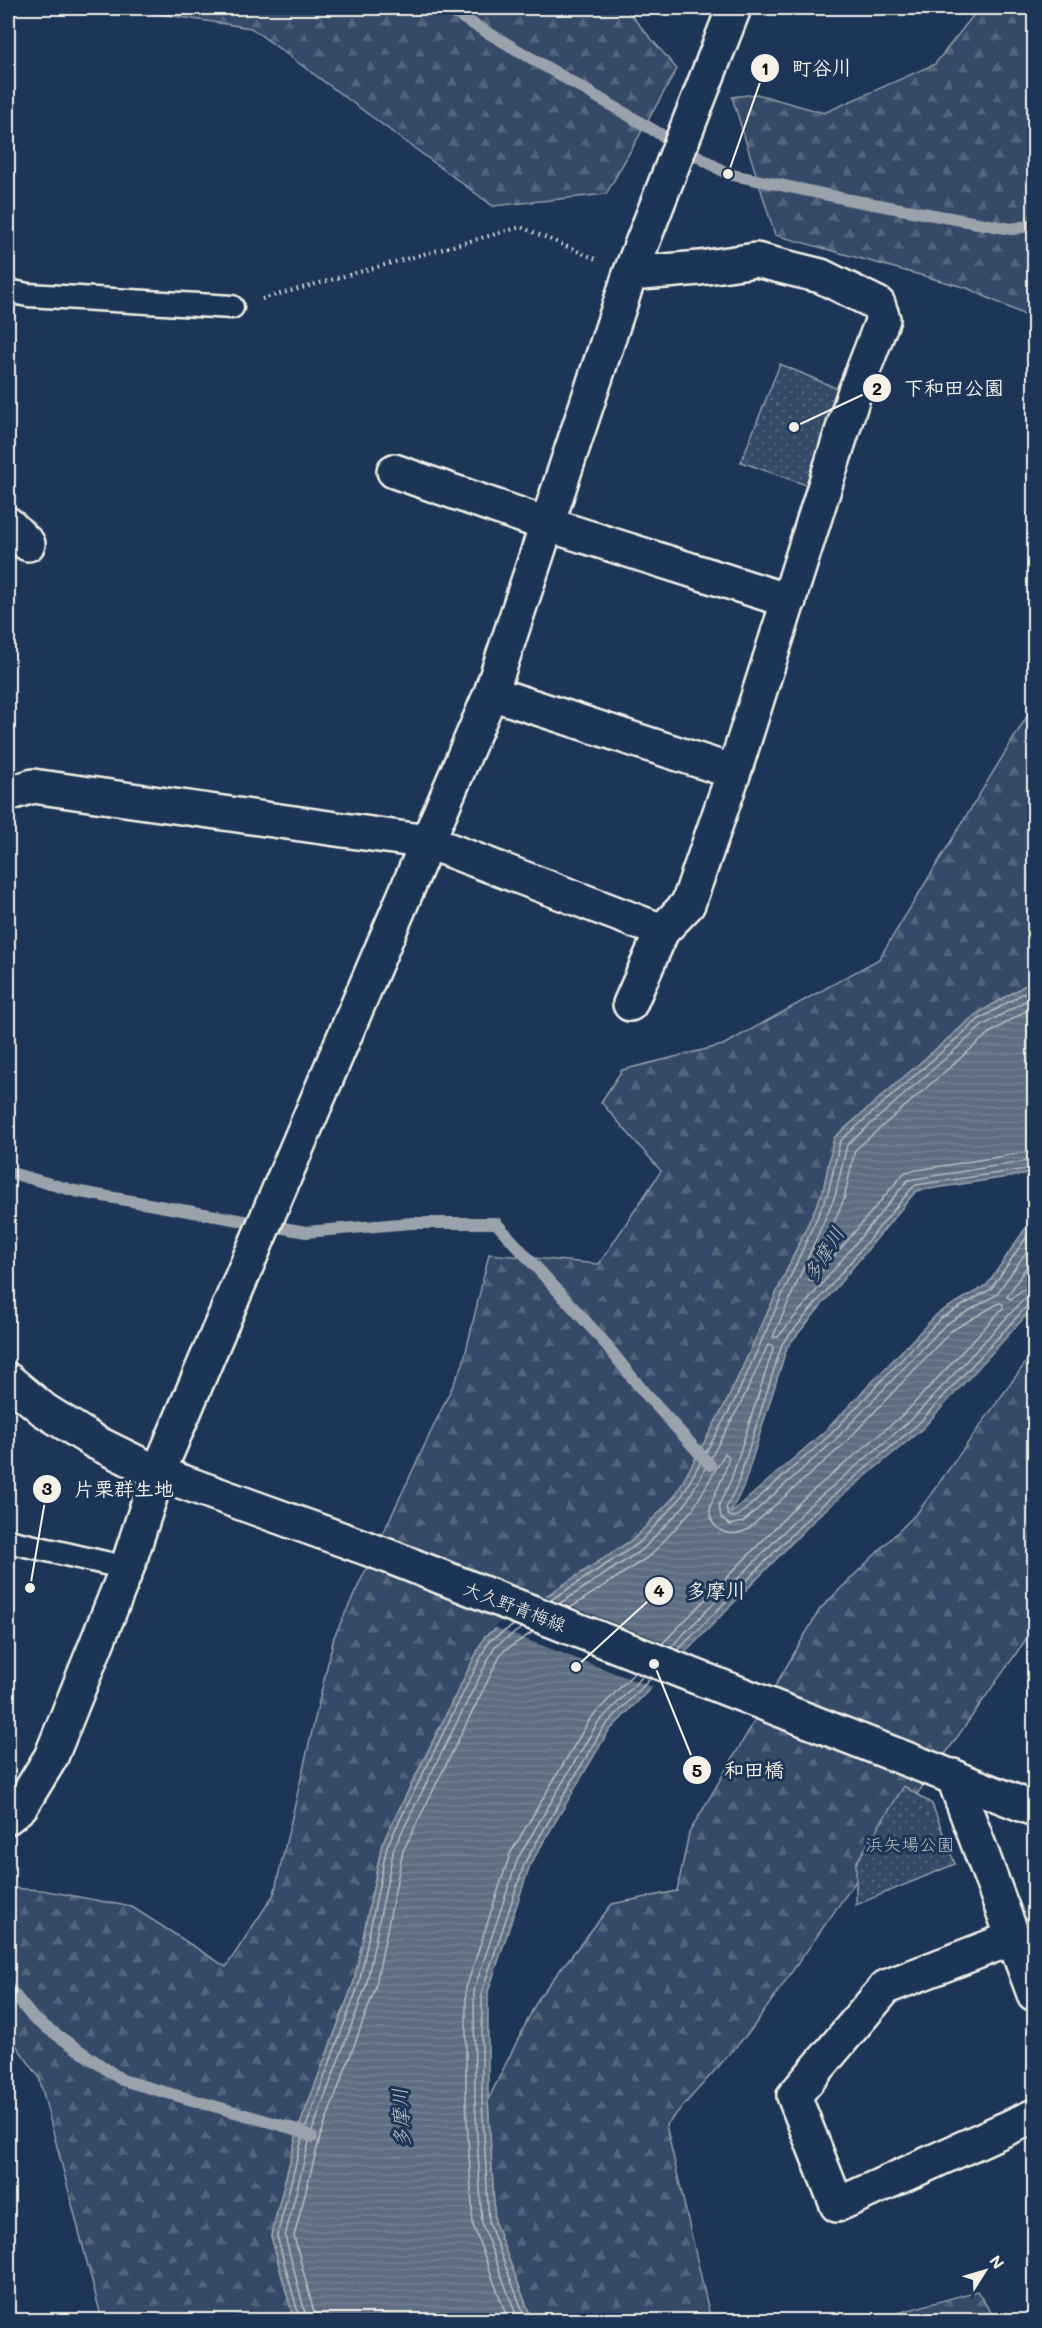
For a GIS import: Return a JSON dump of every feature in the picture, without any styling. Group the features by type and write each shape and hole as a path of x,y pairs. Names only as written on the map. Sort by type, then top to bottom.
{"street":[{"path":"8,1817 21,1806 51,1757 127,1568 158,1473 491,693 630,274 734,8"},
{"path":"630,274 756,260 821,276 878,304 883,320 854,394 734,772 688,904 662,931 630,1004"},
{"path":"394,471 546,524 789,601"},
{"path":"491,693 734,772"},
{"path":"8,794 33,786 428,842 662,931"},
{"name":"大久野青梅線","path":"8,1380 44,1410 78,1431 158,1473 388,1556 1035,1809"},
{"path":"954,1776 1035,1994"},
{"path":"1013,1938 886,1987 794,2096 837,2205 1035,2116"}],"lane":[{"path":"8,291 28,295 232,307"},
{"path":"8,1541 127,1568"}],"path":[{"path":"232,307 521,228 630,274"}],"green space":[{"path":"122,8 625,8 677,69 606,194 493,206 251,28"},
{"path":"979,8 1034,8 1034,315 1029,317 967,288 775,235 732,97 757,94 824,113 935,64"},
{"path":"780,364 845,392 812,487 741,462"},
{"path":"1034,705 1034,980 975,1015 834,1138 823,1191 729,1397 675,1496 635,1538 485,1636 382,1844 354,1982 298,2130 271,2236 294,2320 102,2320 39,2077 8,2034 8,1888 42,1890 132,1907 226,1967 274,1894 334,1637 463,1364 489,1254 599,1264 661,1171 601,1102 622,1070 723,1045 879,959"},
{"path":"1034,1351 1034,1628 751,2030 666,2125 711,2320 532,2320 495,2223 488,2100 539,1997 612,1904 677,1891 689,1833 820,1609 918,1512"},
{"name":"浜矢場公園","path":"904,1786 932,1804 955,1864 856,1905 856,1863"},
{"path":"977,2291 996,2320 873,2320"}],"water":[{"path":"1034,980 1034,1173 916,1191 787,1347 744,1485 730,1514 826,1430 938,1313 987,1285 1025,1229 1034,1227 1034,1307 922,1429 818,1516 608,1732 530,1865 488,1992 488,2100 495,2223 532,2320 294,2320 271,2236 298,2130 354,1982 382,1844 485,1636 635,1538 675,1496 729,1397 823,1191 834,1138 975,1015"}],"pier":[{"path":"543,1595 689,1652 654,1688 493,1627"}],"waterway":[{"path":"446,8 728,174 851,200 1011,229 1034,225"},
{"path":"8,1172 75,1191 306,1232 411,1223 496,1223 599,1336 643,1391 710,1465"},
{"path":"8,1987 34,2019 122,2080 298,2130 312,2137"}],"place":[{"name":"町谷川","path":"728,174"},
{"name":"下和田公園","path":"794,427"},
{"name":"片栗群生地","path":"30,1588"},
{"name":"和田橋","path":"654,1664"},
{"name":"多摩川","path":"576,1667"}]}
